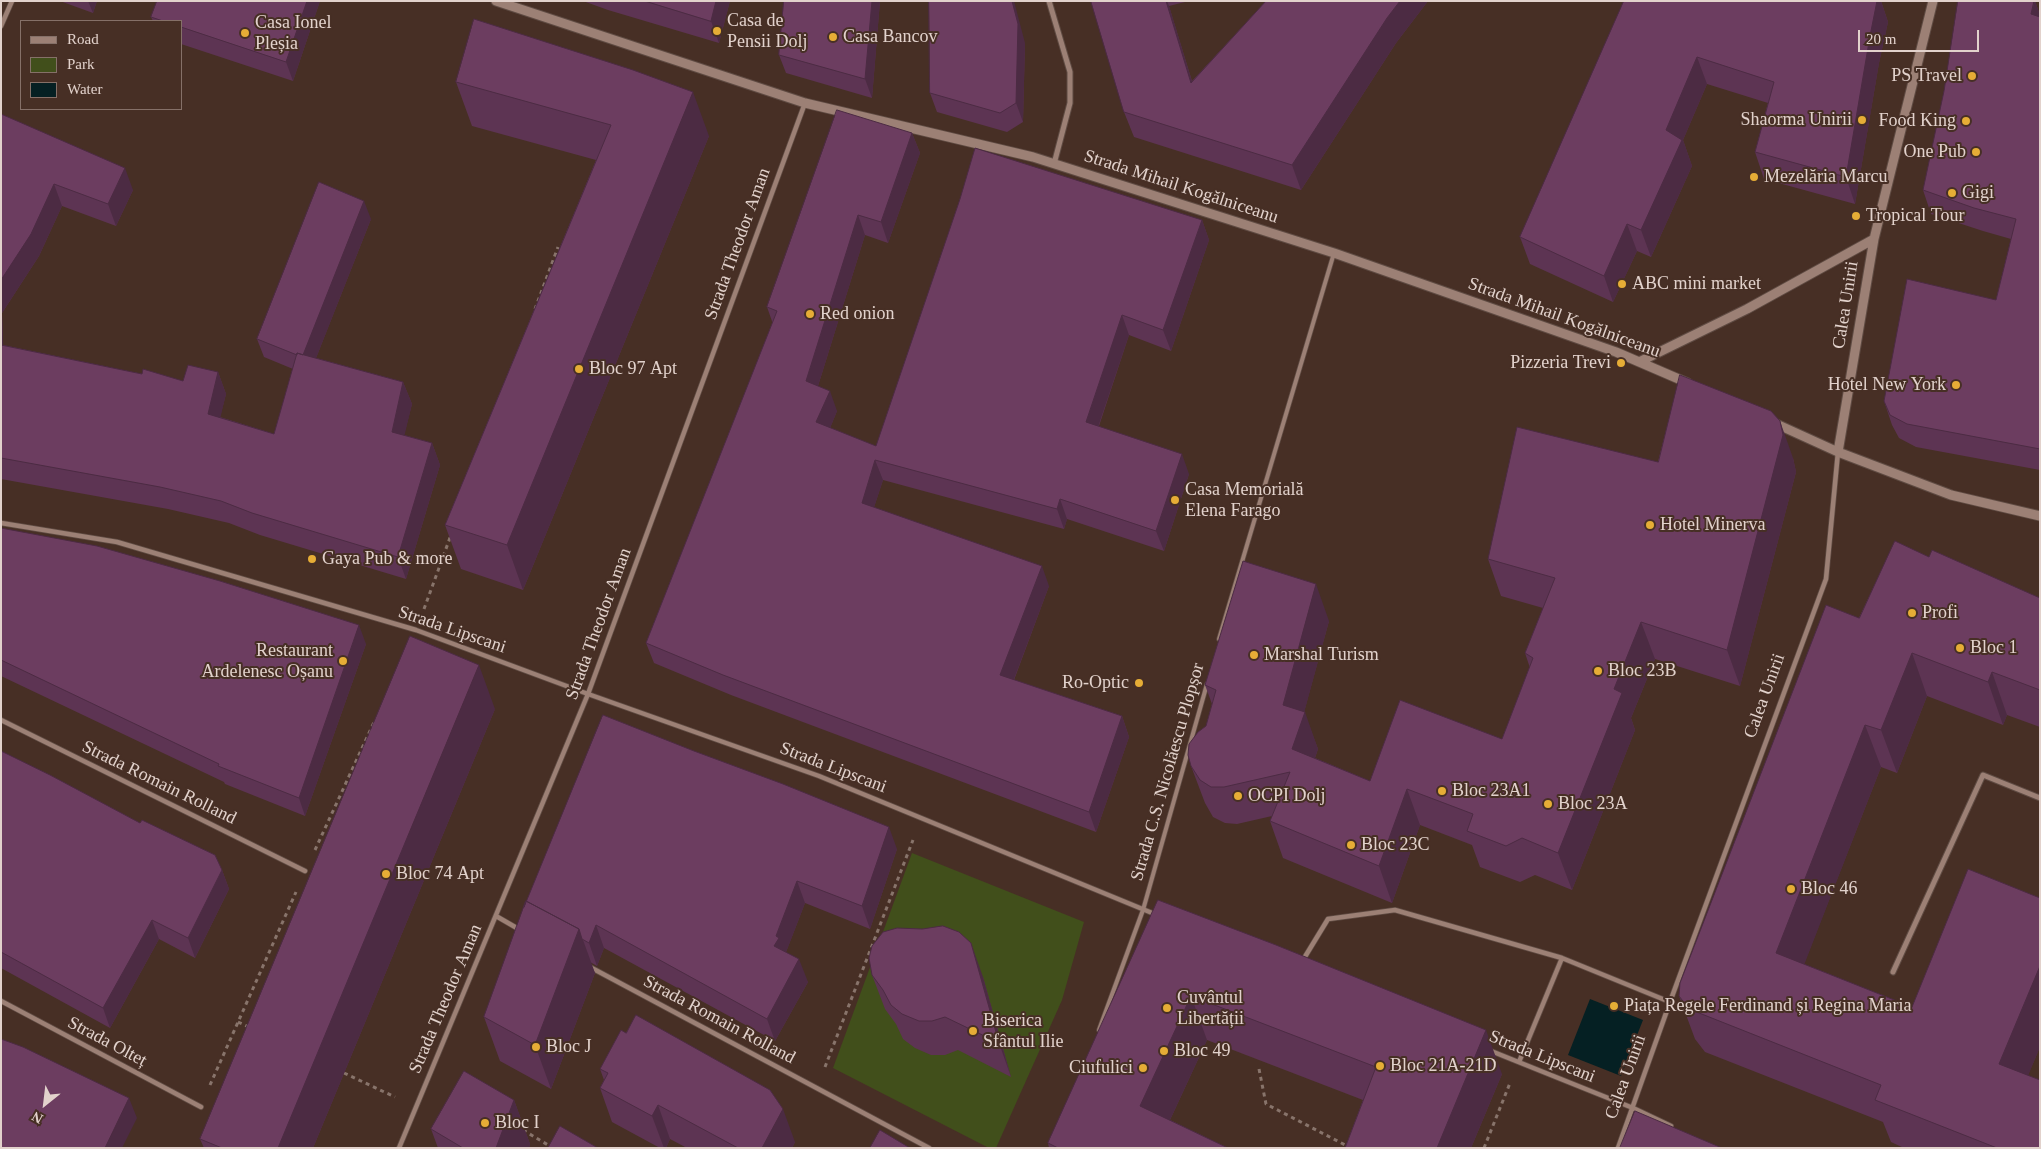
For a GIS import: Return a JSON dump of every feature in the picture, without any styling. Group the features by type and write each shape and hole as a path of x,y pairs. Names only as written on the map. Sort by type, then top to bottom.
{"street":[{"path":"1,26 12,1"},
{"name":"Strada Mihail Kogălniceanu","path":"496,1 804,103 1034,157 1334,253 1641,362 1695,386"},
{"path":"1049,1 1070,72 1070,103 1054,164"},
{"name":"Calea Unirii","path":"1618,1148 1826,579 1838,452 1874,239 1933,1"},
{"name":"Strada Theodor Aman","path":"400,1148 588,694 804,103"},
{"name":"Calea Unirii","path":"1641,362 1747,309 1874,239"},
{"path":"1766,419 1838,452 1951,495 2040,516"},
{"name":"Strada Lipscani","path":"1,522 117,542 416,630 588,694 819,776 1161,917"},
{"name":"Strada Romain Rolland","path":"1,720 305,871"},
{"path":"1893,972 1983,775 2040,798"},
{"path":"1300,965 1328,919 1395,910 1562,958 1670,1002"},
{"path":"496,916 530,935"},
{"path":"1519,1062 1562,958"},
{"name":"Strada Romain Rolland","path":"582,963 929,1148"},
{"name":"Strada Olteț","path":"1,1001 201,1107"},
{"name":"Strada Lipscani","path":"1483,1048 1633,1108 1674,1128"}],"lane":[{"name":"Strada C.S. Nicolăescu Plopșor","path":"1217,646 1334,253"},
{"name":"Strada C.S. Nicolăescu Plopșor","path":"1097,1036 1143,910 1209,674"}],"path":[{"path":"534,312 558,247"},
{"path":"416,630 454,528"},
{"path":"201,1107 305,871 375,719"},
{"path":"817,1088 921,818"},
{"path":"238,1022 253,1029"},
{"path":"1484,1148 1519,1062"},
{"path":"1259,1069 1266,1104 1351,1148"},
{"path":"344,1073 416,1107"},
{"path":"520,1129 553,1148"}],"green space":[{"path":"912,853 1084,922 1062,1000 996,1148 989,1148 833,1068"}],"water":[{"path":"1590,999 1643,1020 1621,1076 1568,1055"}],"building":[{"name":"Casa Ionel Pleșia","path":"157,1 307,1 286,62 182,27 182,20 160,20 151,17"},
{"path":"645,1 716,1 711,21"},
{"name":"Casa Bancov","path":"784,1 872,1 865,79 779,55"},
{"path":"929,1 1012,1 1018,24 1016,103 1000,113 930,93"},
{"path":"1091,1 1166,1 1191,83 1266,1 1400,1 1387,18 1292,165 1124,112"},
{"path":"1624,1 1877,1 1846,177 1755,152 1774,82 1697,57 1666,130 1682,140 1641,230 1627,224 1604,276 1520,237"},
{"path":"1958,1 2034,1 2031,14 2040,17 2040,449 1907,424 1890,415 1884,401 1907,279 1996,300 2016,219 1974,208 1923,190 1944,91"},
{"path":"474,19 633,70 693,92 507,545 445,525 611,125 456,82"},
{"path":"837,110 912,133 881,222 858,215 806,381 830,391 816,422 876,446 960,199 975,148 1202,220 1163,330 1122,315 1086,422 1182,454 1156,531 1060,499 1057,509 875,460 862,503 1042,566 1000,675 1122,716 1089,812 723,675 646,643 777,311 767,307"},
{"path":"1,114 125,168 108,204 54,184 31,234 1,280"},
{"path":"319,182 364,201 303,355 297,353 297,355 257,339"},
{"path":"1,345 142,374 143,369 183,381 188,365 218,372 208,414 274,434 297,353 403,382 392,432 432,443 398,557 252,513 221,501 160,487 1,458"},
{"path":"1680,375 1771,411 1780,421 1783,435 1727,650 1641,622 1614,689 1622,693 1558,853 1522,838 1506,846 1467,831 1473,814 1407,789 1379,866 1270,821 1290,772 1224,787 1211,787 1200,780 1191,766 1188,755 1189,744 1198,732 1206,726 1216,690 1205,685 1243,561 1316,584 1283,705 1305,712 1292,749 1370,781 1400,700 1502,739 1533,658 1525,653 1555,578 1488,559 1517,427 1658,462"},
{"path":"1,528 97,546 220,581 359,625 299,798 218,766 219,764 1,660"},
{"path":"1895,541 1929,557 1932,550 2040,598 2040,690 1992,672 1988,682 1912,653 1881,730 1865,725 1776,953 1912,1007 1968,869 2040,898 2040,966 1999,1064 2040,1080 2040,1148 1997,1148 1875,1100 1881,1085 1689,1009 1679,996 1680,983 1826,605 1859,618"},
{"path":"410,636 479,665 278,1148 222,1148 200,1139"},
{"path":"603,715 889,827 862,906 797,881 776,936 779,938 774,946 799,959 767,1019 596,925 589,943 582,939 579,929 526,901"},
{"path":"1,751 140,823 142,820 215,855 222,870 188,938 152,920 103,1008 1,952"},
{"path":"1158,900 1276,945 1486,1030 1437,1148 1345,1148 1376,1067 1191,996 1140,1106 1228,1148 1058,1148 1048,1143"},
{"path":"526,901 579,929 535,1045 484,1017"},
{"path":"943,926 959,932 971,943 999,1043 945,1017 932,1021 919,1021 902,1014 891,1005 872,975 869,958 872,946 883,932 897,928 922,929"},
{"path":"636,1015 770,1090 783,1109 762,1148 738,1148 658,1105 652,1116 600,1088 608,1073 600,1069 621,1030 626,1033"},
{"path":"1,1039 23,1047 129,1098 105,1148 1,1148"},
{"path":"464,1071 514,1100 496,1148 463,1148 431,1129"},
{"path":"1635,1111 1722,1148 1620,1148"},
{"path":"560,1126 598,1148 548,1148"},
{"path":"880,1130 910,1148 870,1148"}],"place":[{"name":"Casa de Pensii Dolj","path":"717,31"},
{"name":"Casa Ionel Pleșia","path":"245,33"},
{"name":"Casa Bancov","path":"833,37"},
{"name":"PS Travel","path":"1972,76"},
{"name":"Shaorma Unirii","path":"1862,120"},
{"name":"Food King","path":"1966,121"},
{"name":"One Pub","path":"1976,152"},
{"name":"Mezelăria Marcu","path":"1754,177"},
{"name":"Gigi","path":"1952,193"},
{"name":"Tropical Tour","path":"1856,216"},
{"name":"ABC mini market","path":"1622,284"},
{"name":"Red onion","path":"810,314"},
{"name":"Pizzeria Trevi","path":"1621,363"},
{"name":"Bloc 97 Apt","path":"579,369"},
{"name":"Hotel New York","path":"1956,385"},
{"name":"Casa Memorială Elena Farago","path":"1175,500"},
{"name":"Hotel Minerva","path":"1650,525"},
{"name":"Gaya Pub & more","path":"312,559"},
{"name":"Profi","path":"1912,613"},
{"name":"Bloc 1","path":"1960,648"},
{"name":"Marshal Turism","path":"1254,655"},
{"name":"Restaurant Ardelenesc Oșanu","path":"343,661"},
{"name":"Bloc 23B","path":"1598,671"},
{"name":"Ro-Optic","path":"1139,683"},
{"name":"Bloc 23A1","path":"1442,791"},
{"name":"OCPI Dolj","path":"1238,796"},
{"name":"Bloc 23A","path":"1548,804"},
{"name":"Bloc 23C","path":"1351,845"},
{"name":"Bloc 74 Apt","path":"386,874"},
{"name":"Bloc 46","path":"1791,889"},
{"name":"Piața Regele Ferdinand și Regina Maria","path":"1614,1006"},
{"name":"Cuvântul Libertății","path":"1167,1008"},
{"name":"Biserica Sfântul Ilie","path":"973,1031"},
{"name":"Bloc J","path":"536,1047"},
{"name":"Bloc 49","path":"1164,1051"},
{"name":"Bloc 21A-21D","path":"1380,1066"},
{"name":"Ciufulici","path":"1143,1068"},
{"name":"Bloc I","path":"485,1123"}]}
